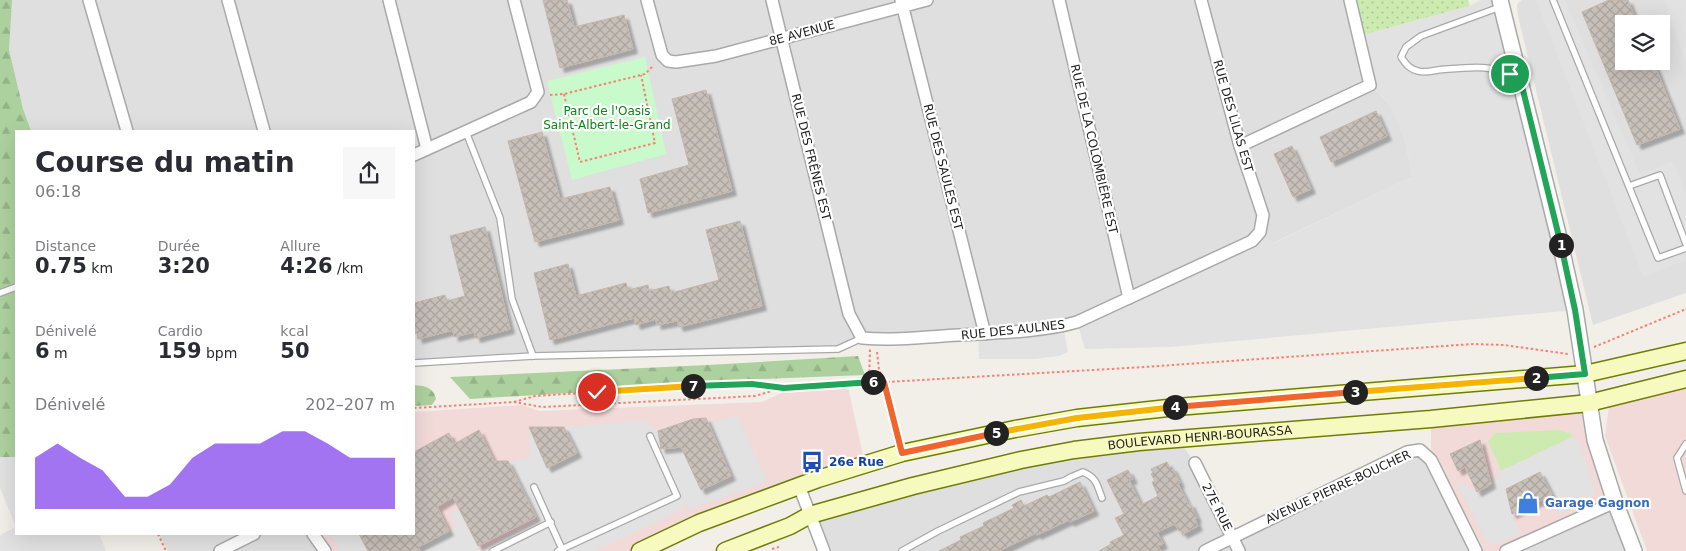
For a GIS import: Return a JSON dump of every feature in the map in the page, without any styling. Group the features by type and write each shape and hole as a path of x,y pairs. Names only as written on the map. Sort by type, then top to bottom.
{"main road":[{"path":"640,551 699,523 799,486 902,453 1015,429 1133,411 1585,374 1686,351"},
{"name":"BOULEVARD HENRI-BOURASSA","path":"725,551 790,526 810,516 922,484 1021,460 1074,450 1178,439 1431,419 1589,403 1686,379"}],"street":[{"path":"90,0 127,130"},
{"path":"228,0 264,130"},
{"path":"389,0 427,149"},
{"path":"415,155 531,102 538,92 514,0"},
{"path":"647,0 662,55"},
{"name":"RUE DES FRÊNES EST","path":"772,0 849,314 870,339"},
{"name":"8E AVENUE","path":"662,55 668,61 676,62 716,56 782,39 902,3 927,0"},
{"name":"RUE DE LA COLOMBIÈRE EST","path":"1059,0 1128,298"},
{"name":"RUE DES LILAS EST","path":"1201,0 1240,146 1263,216 1260,232"},
{"path":"1240,146 1370,85 1350,0"},
{"name":"RUE DES SAULES EST","path":"902,3 985,334"},
{"path":"1501,3 1575,310 1596,440 1615,502 1634,551"},
{"name":"RUE DES AULNES","path":"870,339 985,334 1063,326 1077,322 1252,241 1260,232"},
{"name":"AVENUE PIERRE-BOUCHER","path":"1206,551 1407,452 1420,450 1431,460 1476,551"},
{"name":"27E RUE","path":"1195,463 1239,551"},
{"path":"799,486 824,551"},
{"path":"1506,551 1615,502"},
{"path":"220,551 252,535"},
{"path":"314,535 325,551"}],"lane":[{"path":"1553,0 1658,258 1686,246 1660,175 1629,186"},
{"path":"1501,3 1421,36 1406,47 1402,57 1407,66 1419,72 1460,68 1498,68 1521,82"},
{"path":"466,132 500,218 512,299 533,356"},
{"path":"0,293 15,287"},
{"path":"415,363 533,356 838,349 870,339"},
{"path":"534,487 551,522 561,550 677,496 650,436"},
{"path":"1686,444 1677,458 1686,491"},
{"path":"902,551 938,531 1020,492 1064,481 1071,476 1083,472 1096,480 1102,498"},
{"path":"493,551 551,522"}],"path":[{"path":"538,92 546,96 564,94 645,74 662,55"},
{"path":"564,94 580,162 655,144 641,75"},
{"path":"1594,347 1686,309"},
{"path":"870,339 878,370 884,382 902,453"},
{"path":"869,383 870,339"},
{"path":"415,408 514,402 535,396 721,384 752,384 784,388 1134,368 1488,343 1567,355"},
{"path":"514,402 542,408 755,396 784,388"},
{"path":"158,535 166,551"},
{"path":"768,551 779,547"}],"shaded area":[{"path":"10,0 1350,0 1370,85 1391,106 1405,139 1412,177 1273,243 1077,322 862,338 838,349 533,356 415,363 415,130 16,130 0,86"},
{"path":"1480,0 1500,0 1575,310 1170,347 1085,349 1077,322 1260,232 1274,243 1412,177 1405,139 1390,105 1370,85 1359,36 1470,6"},
{"path":"1522,0 1686,0 1686,293 1593,325 1518,16 1517,4"},
{"path":"1536,0 1565,0 1640,174 1673,161 1686,194 1686,260 1643,277"},
{"path":"1665,0 1686,0 1686,64 1670,15"},
{"path":"1063,326 1068,352 1059,356 1033,359 979,359 978,334"},
{"path":"1686,383 1686,551 1647,551 1605,436 1609,406"},
{"path":"848,387 865,464 640,551 325,551 314,535 415,535 415,412 522,405 539,411 762,402 786,391"},
{"path":"1589,403 1615,502 1506,551 1476,551 1431,460 1431,419"},
{"path":"737,415 767,482 689,509 684,500 681,510 594,551 420,551 418,547 456,528 450,513 459,508 481,550 538,521 508,461 530,459 529,427 547,468 577,453 564,427 641,421 648,423 658,431 661,449 681,447 701,490 731,476 708,424"},
{"path":"1572,437 1578,441 1595,489 1592,498 1560,514 1540,472 1506,489 1512,514 1521,533 1495,545 1489,543 1456,481 1477,492 1491,484 1501,471"},
{"path":"1178,439 1195,463 1233,537 1420,450 1476,551 824,551 810,515 913,486"},
{"path":"0,457 15,457 15,525 0,488"},
{"path":"1615,502 1634,551 1506,551"},
{"path":"15,528 15,535 99,535 106,551 0,551 0,535"},
{"path":"160,535 240,535 242,540 220,551 168,551"},
{"path":"252,535 314,535 325,551 220,551"},
{"path":"331,535 360,535 368,551 339,551"}],"green space":[{"path":"0,0 12,0 9,50 23,109 31,130 15,130 15,457 0,458"},
{"path":"1350,0 1468,0 1470,6 1359,36"},
{"name":"Parc de l'Oasis Saint-Albert-le-Grand","path":"645,57 666,154 572,180 547,81"},
{"path":"858,356 865,375 681,382 669,387 470,399 450,377 708,365"},
{"path":"415,385 425,387 433,392 436,399 432,405 415,406"},
{"path":"1559,430 1572,434 1572,437 1501,471 1488,441 1495,433"}],"building":[{"path":"543,0 567,0 574,27 624,15 633,49 560,68"},
{"path":"1609,0 1628,0 1634,15 1615,15 1615,70 1657,70 1680,129 1637,145 1582,12"},
{"path":"706,90 732,191 648,213 640,179 689,165 672,99"},
{"path":"1376,111 1387,136 1331,162 1320,137"},
{"path":"542,132 560,199 610,187 619,220 535,242 508,141"},
{"path":"1292,146 1311,189 1293,197 1274,154"},
{"path":"740,221 762,306 679,327 677,321 657,325 656,319 636,325 634,318 550,340 534,273 568,264 576,296 626,283 628,290 648,285 649,291 669,286 671,293 719,280 706,230"},
{"path":"485,227 510,329 476,338 474,332 454,337 453,330 418,339 417,333 415,334 415,303 445,295 447,301 465,296 450,236"},
{"path":"706,418 731,476 701,490 681,447 661,449 658,431 693,419"},
{"path":"529,427 564,427 577,453 547,468"},
{"path":"479,430 494,461 508,461 536,517 478,546 453,497 437,507 449,531 418,547 420,551 368,551 360,535 415,535 415,451 449,433 454,444"},
{"path":"1480,440 1491,484 1477,492 1465,467 1458,471 1450,454"},
{"path":"1167,462 1170,468 1172,467 1180,483 1178,484 1188,504 1190,503 1197,518 1195,519 1198,526 1183,534 1175,524 1157,532 1163,544 1158,546 1161,551 1099,551 1111,544 1110,542 1124,535 1115,518 1124,514 1107,480 1128,470 1133,479 1129,480 1141,505 1158,496 1152,482 1155,481 1151,474 1153,473 1151,469"},
{"path":"1540,472 1552,495 1512,514 1506,489"},
{"path":"1080,482 1094,511 1037,535 1036,533 999,551 939,551 961,540 960,537 984,526 983,523 1014,508 1012,505 1021,500 1024,506 1047,495 1049,497"}],"place":[{"name":"26e Rue","path":"812,462"},
{"name":"Garage Gagnon","path":"1528,503"}],"route":[{"path":"597,392 721,384 752,384 784,388 884,382 902,453 1015,429 1077,418 1133,411 1585,374 1575,310 1521,82 1510,74"}]}
